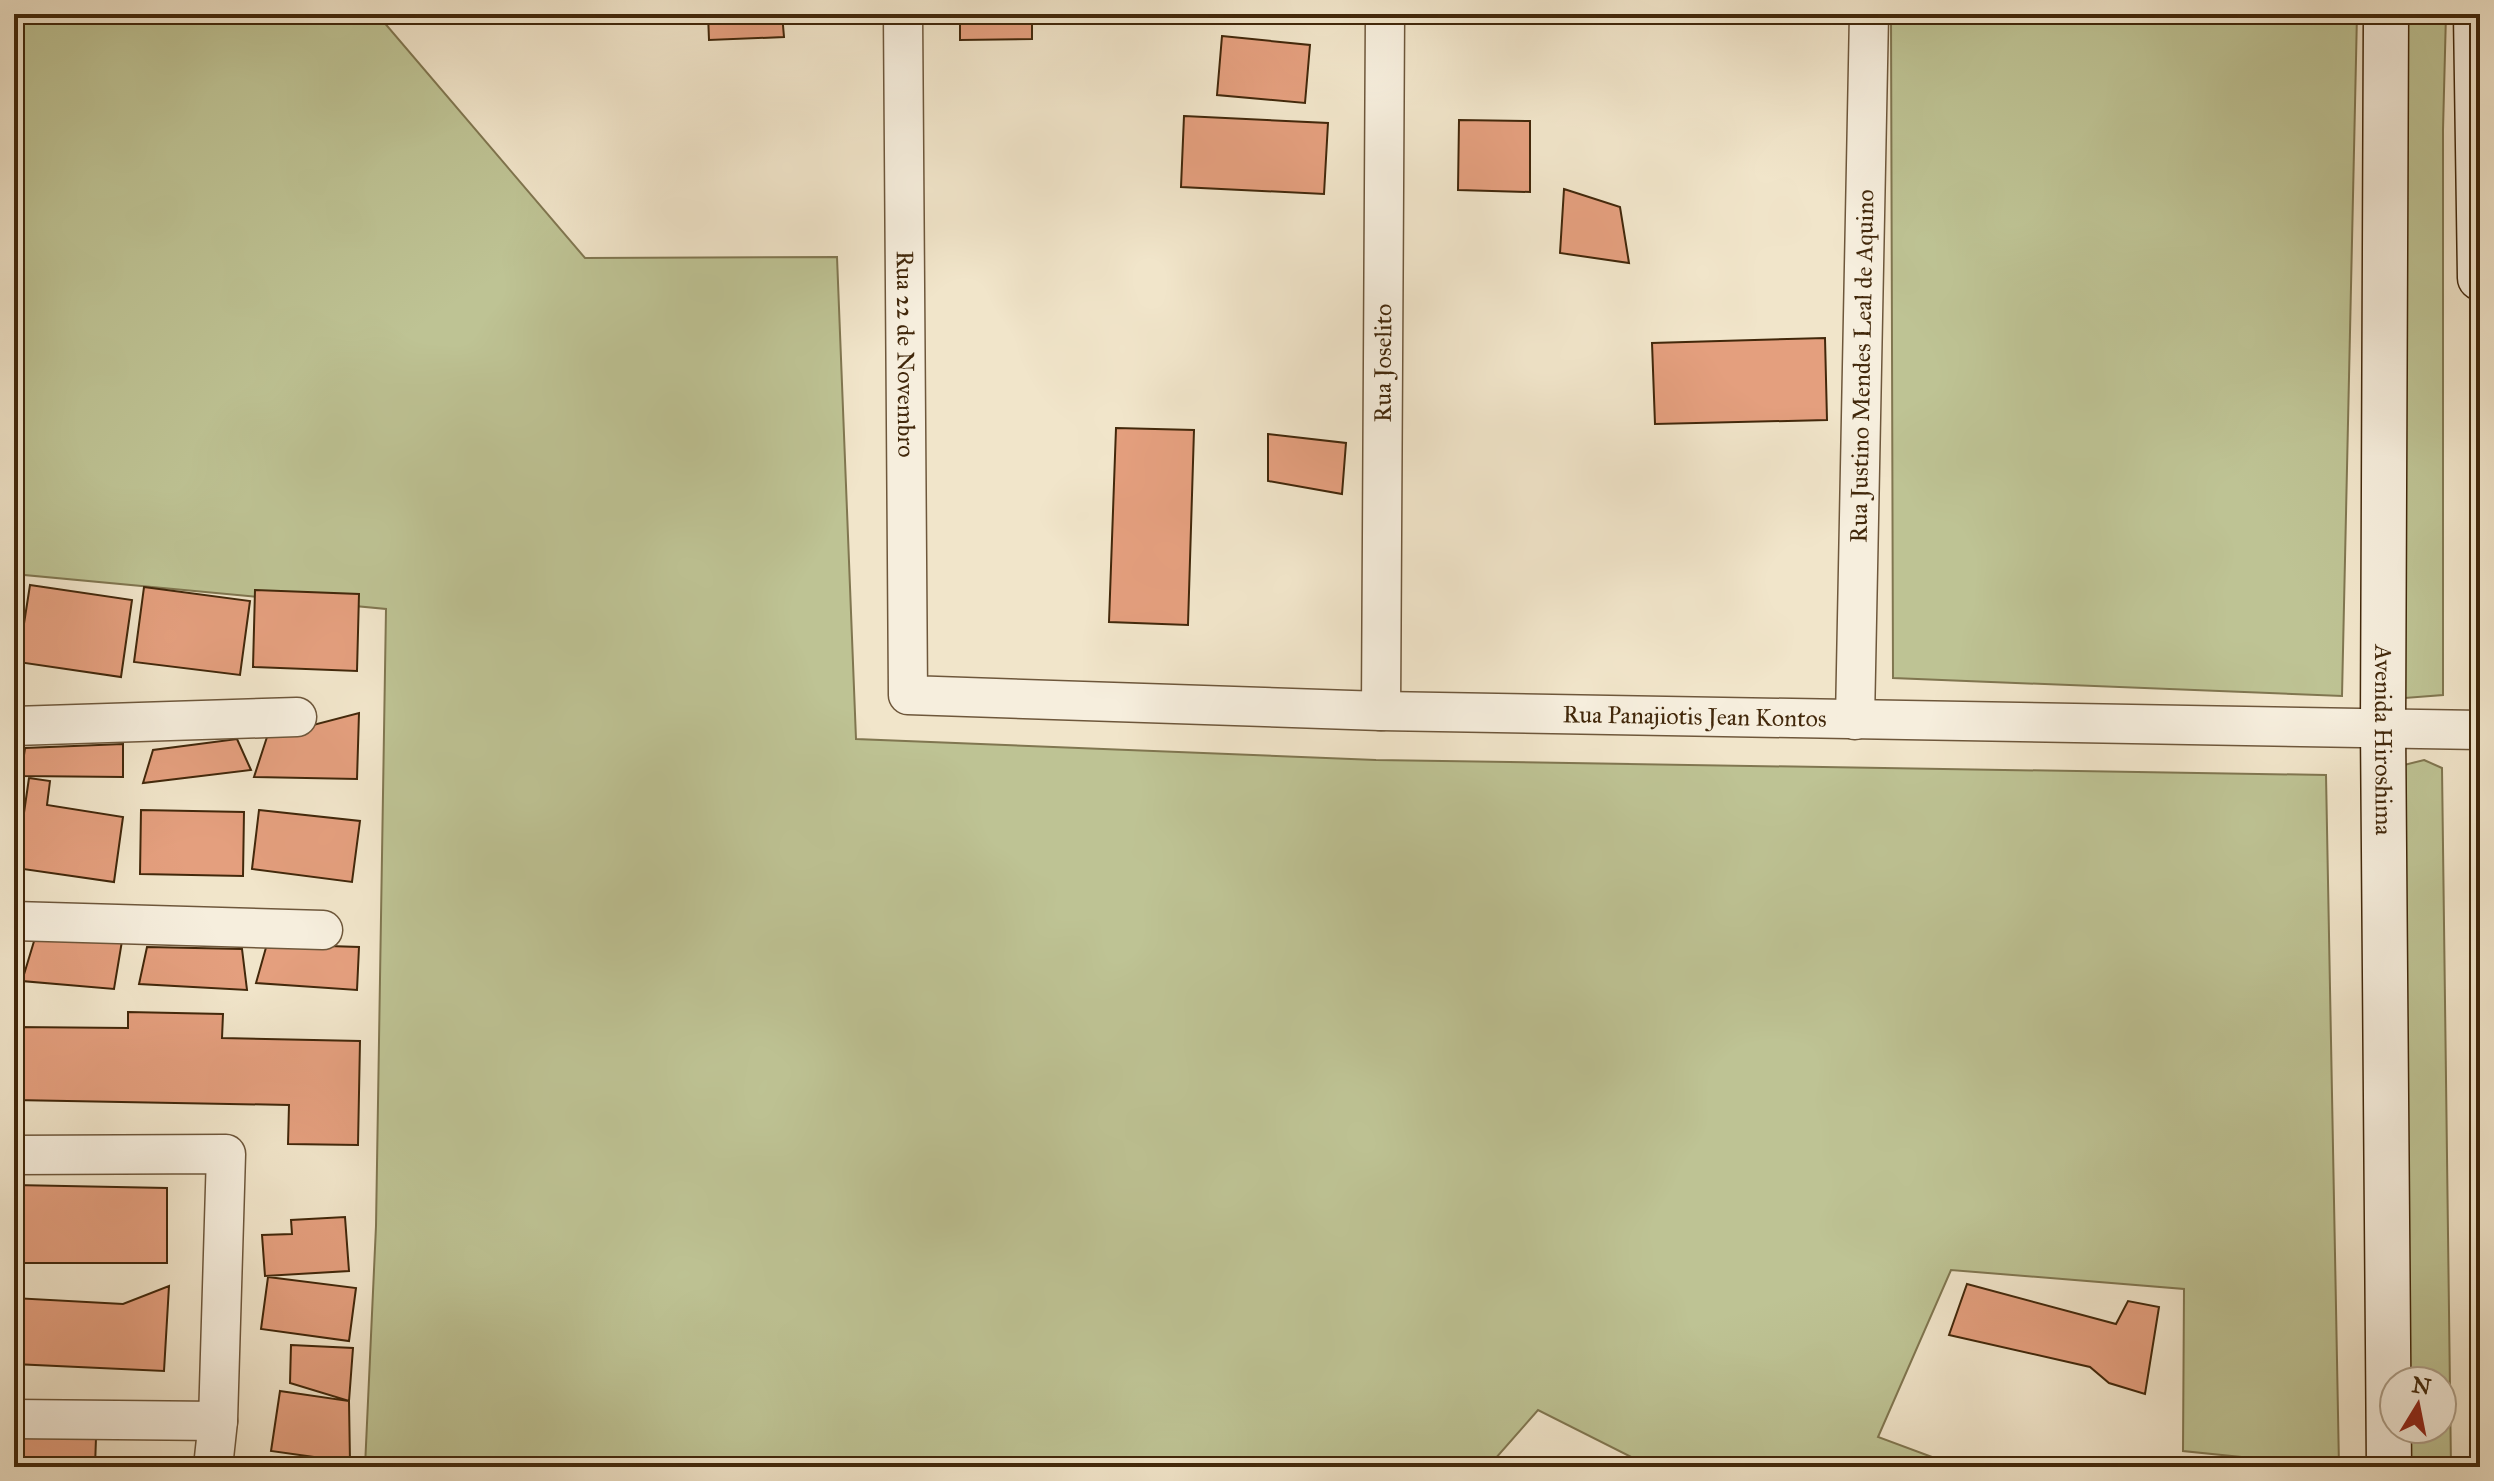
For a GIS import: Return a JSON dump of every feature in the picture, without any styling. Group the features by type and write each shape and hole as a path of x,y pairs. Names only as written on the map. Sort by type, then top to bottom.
{"main road":[{"name":"Avenida Hiroshima","path":"2386,14 2383,727 2389,1467"},
{"path":"2476,14 2480,278"}],"street":[{"name":"Rua 22 de Novembro","path":"903,14 908,695"},
{"name":"Rua Joselito","path":"1381,711 1385,14"},
{"name":"Rua Justino Mendes Leal de Aquino","path":"1855,720 1869,14"},
{"name":"Rua Panajiotis Jean Kontos","path":"908,695 1381,711 2480,730"},
{"path":"14,726 297,717"},
{"path":"14,921 323,930"},
{"path":"14,1155 226,1154 218,1421 213,1467"},
{"path":"14,1419 218,1421"}],"green space":[{"path":"14,14 377,14 585,258 837,257 856,739 1376,760 2326,775 2339,1467 2183,1451 2184,1289 1951,1270 1878,1437 1959,1467 1651,1467 1538,1410 1488,1467 365,1467 376,1226 386,609 14,574"},
{"path":"1891,14 2357,14 2342,696 1893,678"},
{"path":"2397,14 2446,14 2443,130 2443,695 2405,698"},
{"path":"2424,760 2442,768 2450,1365 2408,1365 2404,765"},
{"path":"2409,1445 2451,1445 2451,1467 2409,1467"}],"building":[{"path":"708,14 782,14 784,37 709,40"},
{"path":"960,14 1032,14 1032,39 960,40"},
{"path":"1222,36 1310,45 1305,103 1217,95"},
{"path":"1184,116 1328,123 1324,194 1181,187"},
{"path":"1459,120 1530,121 1530,192 1458,190"},
{"path":"1564,189 1620,207 1629,263 1560,253"},
{"path":"1825,338 1827,420 1655,424 1652,343"},
{"path":"1116,428 1194,430 1188,625 1109,622"},
{"path":"1268,434 1346,443 1342,494 1268,481"},
{"path":"30,585 132,600 121,677 18,662"},
{"path":"144,587 250,601 240,675 134,662"},
{"path":"255,590 359,594 357,671 253,667"},
{"path":"359,713 357,779 254,777 267,737"},
{"path":"237,739 251,770 143,783 153,750"},
{"path":"123,744 123,777 21,776 25,748"},
{"path":"29,778 50,781 47,805 123,817 114,882 16,868"},
{"path":"141,810 244,812 243,876 140,874"},
{"path":"259,810 360,821 352,882 252,869"},
{"path":"35,938 122,941 114,989 22,981"},
{"path":"267,944 359,947 357,990 256,983"},
{"path":"147,947 242,949 247,990 139,984"},
{"path":"128,1012 223,1014 222,1038 360,1041 358,1145 288,1144 289,1105 14,1100 14,1027 128,1028"},
{"path":"14,1185 167,1188 167,1263 14,1263"},
{"path":"345,1217 349,1271 265,1276 262,1235 292,1234 291,1220"},
{"path":"268,1277 356,1288 349,1341 261,1329"},
{"path":"1967,1284 2116,1324 2128,1301 2159,1307 2145,1394 2109,1383 2090,1367 1949,1335"},
{"path":"169,1286 164,1371 14,1364 14,1298 123,1304"},
{"path":"291,1345 353,1348 349,1401 290,1383"},
{"path":"280,1391 349,1401 350,1462 271,1451"},
{"path":"14,1436 96,1438 95,1467 14,1467"}]}
